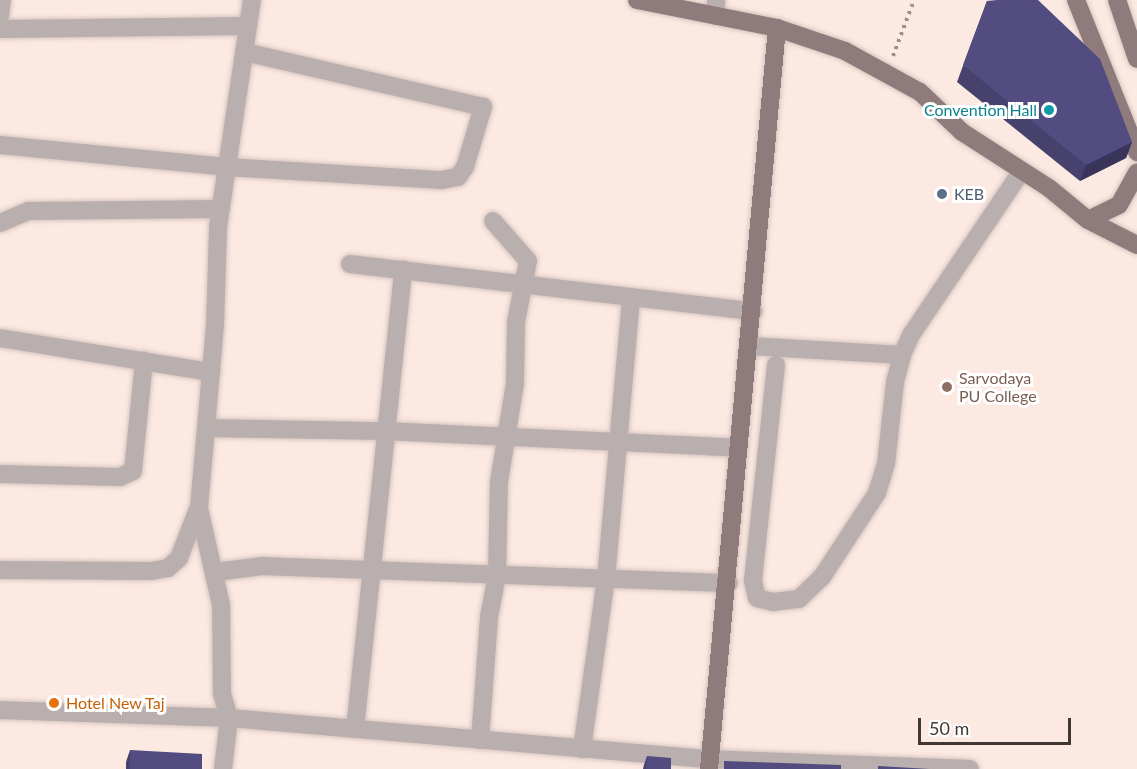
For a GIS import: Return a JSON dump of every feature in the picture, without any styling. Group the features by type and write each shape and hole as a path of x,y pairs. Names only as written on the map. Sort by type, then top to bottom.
{"main road":[{"path":"637,0 716,8 845,51 920,92 962,132 1088,220 1137,245"},
{"path":"1076,0 1137,152"},
{"path":"1117,0 1137,59"},
{"path":"709,764 729,583 777,28"},
{"path":"1088,220 1119,205 1137,173"}],"street":[{"path":"0,16 2,0"},
{"path":"223,769 230,718 222,694 221,605 216,572 205,543 199,508 211,372 221,209 252,0"},
{"path":"0,29 247,26"},
{"path":"0,158 0,145 227,167 442,180 458,177 465,167 483,107 244,52"},
{"path":"776,365 753,581 758,598 773,602 799,600 822,578 877,493 886,464 895,382 902,356 1021,172"},
{"path":"0,224 28,211 221,209"},
{"path":"480,740 489,617 497,575 499,482 514,383 513,348 528,261 493,220"},
{"path":"350,264 753,311"},
{"path":"355,729 369,570 403,270"},
{"path":"582,749 606,579 631,297"},
{"path":"0,338 211,372"},
{"path":"750,346 902,356"},
{"path":"0,474 120,477 133,471 144,361"},
{"path":"206,428 385,431 739,448"},
{"path":"0,570 152,571 168,568 179,558 199,508"},
{"path":"216,572 263,566 729,583"},
{"path":"0,710 230,718 582,749 709,764 970,769"}],"path":[{"path":"884,72 899,45 914,0"}],"building":[{"name":"Convention Hall","path":"1038,0 1100,59 1132,142 1086,165 963,65 987,1"},
{"path":"130,750 202,754 202,769 130,769"},
{"path":"647,756 671,758 671,769 646,769"},
{"path":"724,761 841,765 841,769 724,769"},
{"path":"878,766 930,769 878,769"}],"place":[{"name":"Convention Hall","path":"1049,110"},
{"name":"KEB","path":"942,194"},
{"name":"Sarvodaya PU College","path":"947,387"},
{"name":"Hotel New Taj","path":"54,703"}]}
